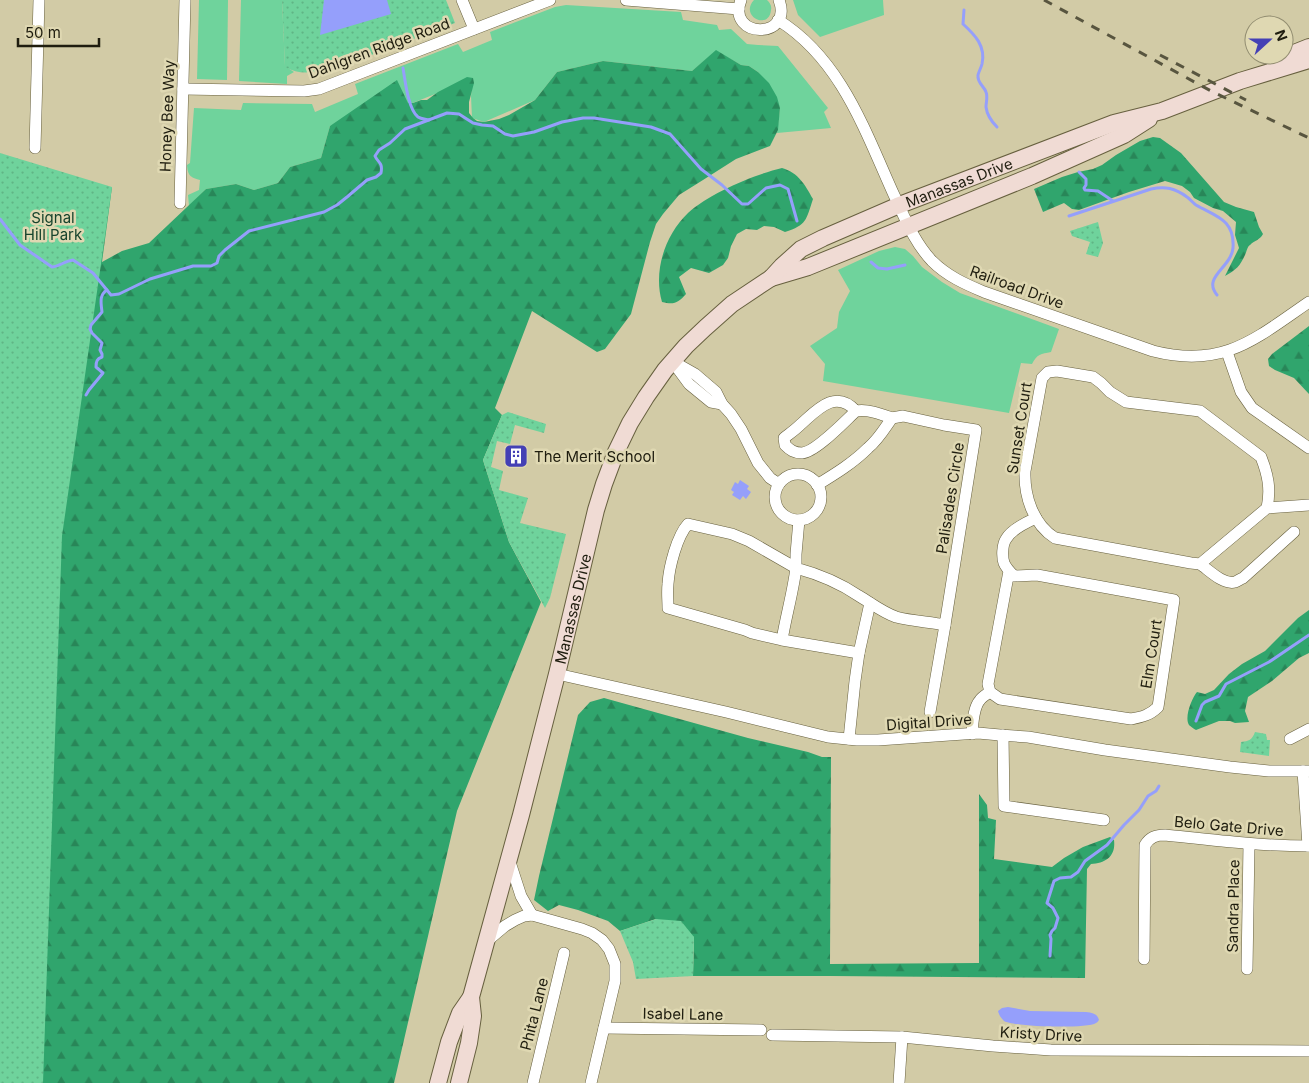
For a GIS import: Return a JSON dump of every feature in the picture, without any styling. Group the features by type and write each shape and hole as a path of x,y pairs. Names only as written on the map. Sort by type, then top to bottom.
{"main road":[{"name":"Manassas Drive","path":"1240,81 1271,63 1309,47"},
{"name":"Manassas Drive","path":"438,1083 449,1042 460,1013 471,997 509,859 604,484 616,452 630,423 646,396 672,362 692,340 732,304 771,278 801,250 823,238 899,205 1114,123 1162,112 1240,81 1309,60"},
{"name":"Manassas Drive","path":"771,278 808,267 1032,176 1124,135 1162,112"},
{"name":"Manassas Drive","path":"459,1083 469,1043 473,1016 471,997"}],"street":[{"path":"35,148 38,0"},
{"name":"Honey Bee Way","path":"180,202 186,0"},
{"path":"462,0 474,29"},
{"name":"Dahlgren Ridge Road","path":"183,89 311,91 550,0"},
{"path":"626,0 740,4 739,13 744,23 758,30 767,29 778,20 781,10 779,0"},
{"name":"Railroad Drive","path":"778,20 810,45 839,82 866,128 912,235 933,262 948,275 984,292 1153,351 1184,356 1206,356 1227,352 1257,338 1309,302"},
{"path":"1227,352 1241,392 1252,408 1309,448"},
{"path":"672,362 694,374 716,392 722,404 735,420 762,468 770,478 779,484"},
{"name":"Sunset Court","path":"1200,564 1055,538 1047,533 1036,518 1029,500 1025,471 1042,378 1048,372 1057,371 1094,377 1110,392 1126,402 1200,411 1262,457 1266,468 1270,494 1268,508"},
{"name":"Palisades Circle","path":"856,411 850,405 840,401 825,404 784,438 785,444 792,452 803,453 819,444 856,411 861,410 892,418 903,416 976,430 930,712"},
{"path":"818,485 868,448 892,418"},
{"path":"800,474 813,479 818,485 821,498 820,505 812,516 799,520 791,519 784,516 779,510 776,504 776,489 786,477 800,474"},
{"path":"1294,532 1242,578 1234,582 1227,582 1200,564 1268,508 1309,505"},
{"path":"972,734 975,711 980,700 990,692 988,684 1009,571 1004,563 1003,551 1006,539 1026,522 1036,518"},
{"path":"782,640 794,587 799,520"},
{"path":"859,654 752,633 668,608 668,583 674,552 682,530 688,524 732,534 749,541 796,568 840,585 896,617 945,625"},
{"name":"Elm Court","path":"990,692 1000,699 1130,719 1142,717 1158,708 1174,600 1037,575 1014,576 1009,571"},
{"path":"849,739 859,654 870,603"},
{"name":"Digital Drive","path":"556,674 828,737 878,740 972,734 1003,735 1028,737 1105,750 1230,767 1269,771 1306,771"},
{"path":"1290,739 1309,729"},
{"path":"1003,735 1004,806 1104,820"},
{"name":"Belo Gate Drive","path":"1144,959 1145,845 1147,841 1156,836 1165,835 1249,844 1309,846 1306,771"},
{"name":"Sandra Place","path":"1247,969 1249,844"},
{"path":"509,859 521,896 532,915"},
{"path":"486,942 515,920 532,915 582,929 602,940 615,964 615,981 591,1083"},
{"name":"Phita Lane","path":"532,1083 564,953"},
{"name":"Isabel Lane","path":"604,1028 761,1030"},
{"name":"Kristy Drive","path":"772,1035 902,1037 1051,1050 1309,1051"},
{"path":"900,1083 902,1037"}],"green space":[{"path":"199,0 228,0 227,80 197,79"},
{"path":"241,0 282,0 285,66 294,72 287,76 287,84 239,81"},
{"path":"282,0 446,0 455,23 348,64 345,59 315,71 293,71 285,67"},
{"path":"754,0 767,0 770,3 771,10 765,20 756,19 752,16 750,6"},
{"path":"793,0 883,0 884,15 820,37 798,15"},
{"path":"566,5 681,12 683,20 717,25 719,30 731,29 747,44 778,46 828,108 824,112 831,128 777,133 780,108 758,72 716,51 692,71 603,61 557,72 535,100 484,122 472,118 471,96 473,79 405,106 330,126 321,158 290,167 278,183 254,190 236,184 206,189 189,206 188,195 199,190 200,180 190,176 187,165 190,163 194,108 241,110 243,103 312,104 315,112 358,94 355,84 458,44 463,52 492,40 490,32 555,7"},
{"path":"716,50 741,65 749,66 758,72 769,83 777,97 780,108 778,130 770,146 736,159 679,195 663,214 656,224 650,242 631,314 605,349 597,352 532,311 495,408 502,415 483,460 509,542 541,602 457,811 394,1083 0,1083 0,224 112,187 102,262 122,251 149,243 206,189 236,184 254,190 278,183 290,167 321,158 330,126 397,80 408,103 413,103 427,100 467,77 473,78 474,83 469,102 469,113 477,121 484,122 509,115 535,100 557,72 603,61 692,71"},
{"path":"1153,137 1160,138 1181,153 1224,202 1254,212 1263,234 1249,246 1237,267 1225,276 1239,248 1235,235 1236,222 1223,211 1194,198 1182,186 1165,181 1079,210 1072,209 1064,203 1043,212 1034,189 1062,177 1093,169 1140,141"},
{"name":"Signal Hill Park","path":"0,153 112,187 62,536 43,1083 0,1083"},
{"path":"782,168 797,176 813,199 805,221 798,227 785,232 774,227 764,226 757,230 746,229 737,234 728,258 723,265 709,273 691,268 679,277 686,294 676,302 662,302 659,278 663,254 673,232 688,213 720,192 745,180"},
{"path":"1098,222 1103,243 1098,257 1086,254 1090,242 1072,236 1070,231"},
{"path":"895,247 905,249 922,267 960,293 1059,329 1051,352 1040,355 1032,364 1021,363 1009,413 823,381 825,364 810,346 837,328 839,312 850,291 838,270 879,251"},
{"path":"1309,326 1309,394 1294,378 1269,366 1268,359"},
{"path":"508,412 546,424 544,433 515,425 510,444 497,441 491,467 503,471 499,490 528,498 520,523 566,534 550,598 545,608 509,542 483,460 502,415"},
{"path":"1309,610 1309,653 1299,658 1272,681 1248,697 1245,711 1249,722 1219,721 1196,730 1189,725 1187,717 1197,692 1205,694 1214,690 1229,674 1242,664 1265,651 1298,618"},
{"path":"604,698 748,738 822,757 831,757 830,964 979,963 979,794 987,805 988,818 996,820 994,859 1052,867 1083,847 1110,837 1114,840 1112,854 1101,862 1091,864 1087,869 1085,978 693,976 694,937 656,919 620,931 608,921 578,910 559,905 548,911 534,900 578,715 590,702"},
{"path":"1255,732 1266,734 1267,740 1270,740 1269,756 1240,752 1241,742 1250,740"},
{"path":"656,919 681,921 694,937 693,976 636,979 633,962 620,931"}],"water":[{"path":"324,0 387,0 391,14 320,35"},
{"path":"740,480 749,486 747,489 751,492 746,499 743,496 740,500 732,495 734,492 731,490 735,482 738,484"},
{"path":"1008,1007 1030,1011 1086,1012 1096,1015 1099,1020 1090,1025 1079,1026 1021,1025 1004,1021 1001,1018 998,1011"}],"waterway":[{"path":"964,10 963,24 981,46 983,58 978,78 987,94 987,113 997,127"},
{"path":"403,68 412,108 418,117 429,120"},
{"path":"0,219 20,245 52,267 73,260 93,273 111,295 119,294 150,279 193,266 211,266 217,263 219,256 225,250 249,231 324,212 337,205 367,180 381,173 381,165 375,156 379,150 405,129 447,113 459,114 473,123 493,126 505,134 513,136 583,118 651,127 670,134 701,169 742,204 748,204 766,188 780,185 788,189 797,221"},
{"path":"1079,172 1086,179 1085,190 1098,191 1113,201"},
{"path":"1069,216 1151,189 1165,188 1178,192 1196,205 1217,216 1231,231 1233,238 1231,255 1215,277 1213,283 1213,289 1217,295"},
{"path":"871,262 878,268 887,269 905,265"},
{"path":"86,395 103,373 96,367 97,360 102,357 100,350 102,343 90,329 102,312 102,297 107,290"},
{"path":"1196,721 1202,705 1219,696 1226,684 1269,662 1309,635"},
{"path":"1050,956 1050,935 1055,928 1058,918 1053,908 1047,903 1054,881 1060,878 1071,877 1078,872 1085,861 1107,845 1139,810 1148,796 1156,791 1159,786"}],"railway":[{"path":"1044,0 1211,91 1309,138"},
{"path":"1160,55 1246,100"}],"place":[{"name":"The Merit School","path":"516,456"}]}
